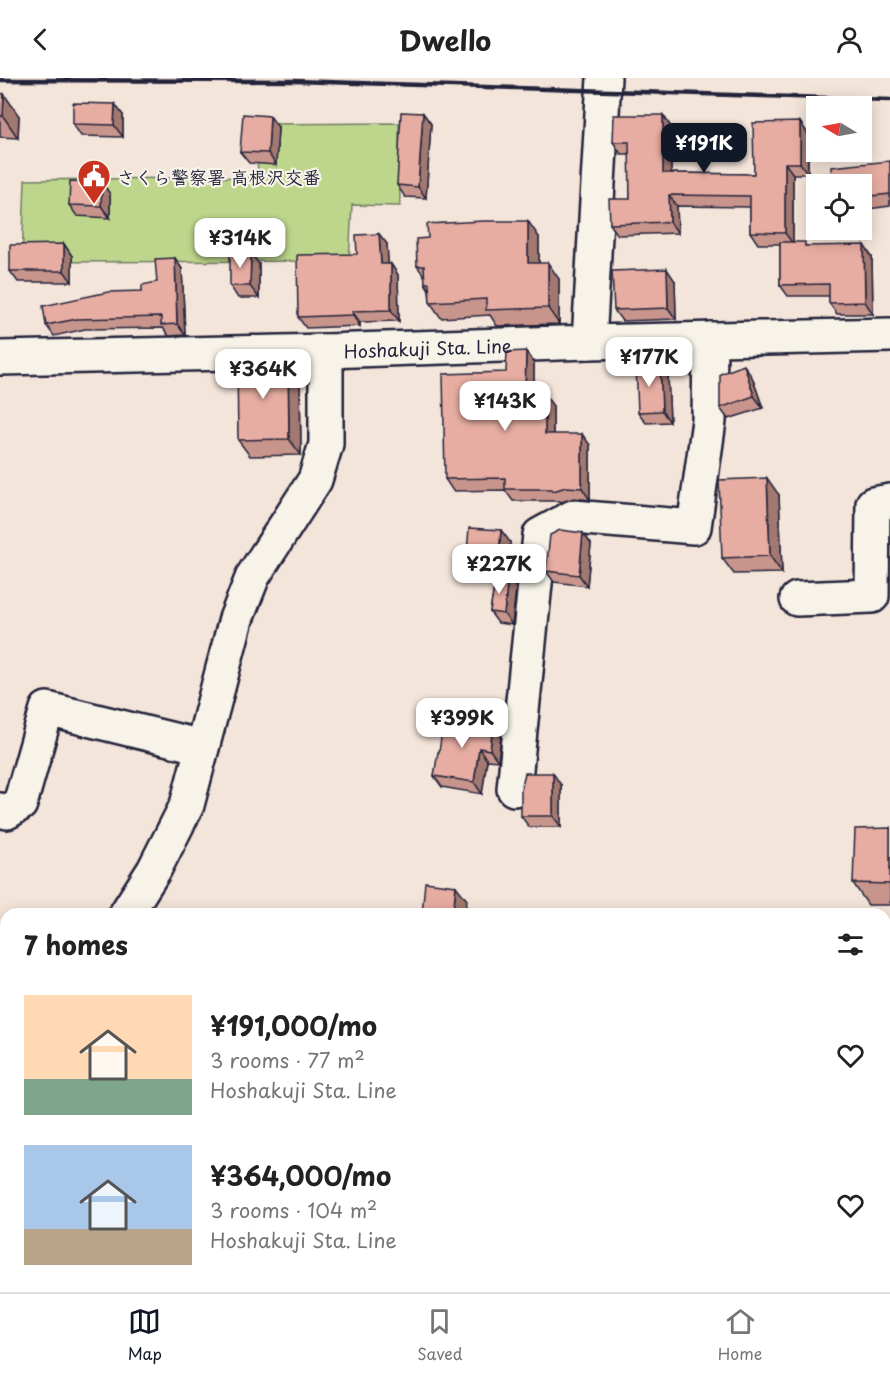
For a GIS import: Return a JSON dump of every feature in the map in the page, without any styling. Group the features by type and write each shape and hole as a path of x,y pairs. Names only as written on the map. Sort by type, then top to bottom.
{"street":[{"path":"589,342 604,78"},
{"name":"Hoshakuji Sta. Line","path":"0,358 890,335"},
{"path":"514,789 540,535 573,517 694,527 709,421 710,339"},
{"path":"130,908 154,870 187,805 236,620 253,576 315,480 327,444 326,351"},
{"path":"797,599 872,596 873,504 890,501"},
{"path":"0,810 7,812 20,804 47,709 202,747"}],"green space":[{"path":"399,123 400,206 352,205 349,261 22,262 25,180 258,177 256,124"}],"building":[{"path":"0,94 4,94 3,116 0,116"},
{"path":"73,103 115,104 114,125 73,124"},
{"path":"401,112 423,113 418,187 397,185"},
{"path":"243,114 270,116 268,153 240,152"},
{"path":"614,115 663,115 663,173 754,174 753,123 800,122 800,163 785,163 785,233 750,232 750,196 669,195 670,222 610,224 609,199 630,199 629,142 613,142"},
{"path":"890,161 890,194 872,196 872,174 831,174 831,167"},
{"path":"70,181 102,182 101,206 69,205"},
{"path":"528,221 528,263 548,263 548,308 486,310 486,299 430,302 429,283 425,283 424,266 417,266 416,239 428,238 427,224"},
{"path":"379,234 381,264 391,264 391,310 352,311 353,315 298,317 297,255 357,254 356,235"},
{"path":"780,242 805,242 805,246 864,245 865,302 829,303 829,284 780,285"},
{"path":"64,244 64,271 10,271 10,245"},
{"path":"230,253 251,253 250,286 230,286"},
{"path":"175,258 177,324 161,325 161,317 77,319 46,325 43,306 108,292 142,291 142,285 157,282 155,259"},
{"path":"667,269 668,308 614,310 612,271"},
{"path":"526,351 525,395 545,395 545,434 582,434 582,488 566,487 553,491 552,489 505,489 505,478 445,479 443,374 506,372 507,352"},
{"path":"237,361 288,361 289,439 238,440"},
{"path":"660,364 662,411 638,412 636,365"},
{"path":"744,365 754,396 720,408 720,374"},
{"path":"767,478 770,556 722,558 719,480"},
{"path":"469,528 501,530 498,567 466,565"},
{"path":"560,530 583,533 579,575 546,571 550,535"},
{"path":"496,575 508,576 504,614 490,612"},
{"path":"444,718 493,725 490,750 479,748 474,782 434,776"},
{"path":"525,773 553,773 553,816 521,816 521,789"},
{"path":"890,828 890,884 853,883 855,829"},
{"path":"425,882 456,886 454,908 423,908"}],"railway":[{"path":"0,80 294,81 890,100"}],"place":[{"name":"さくら警察署 高根沢交番","path":"94,205"}]}
